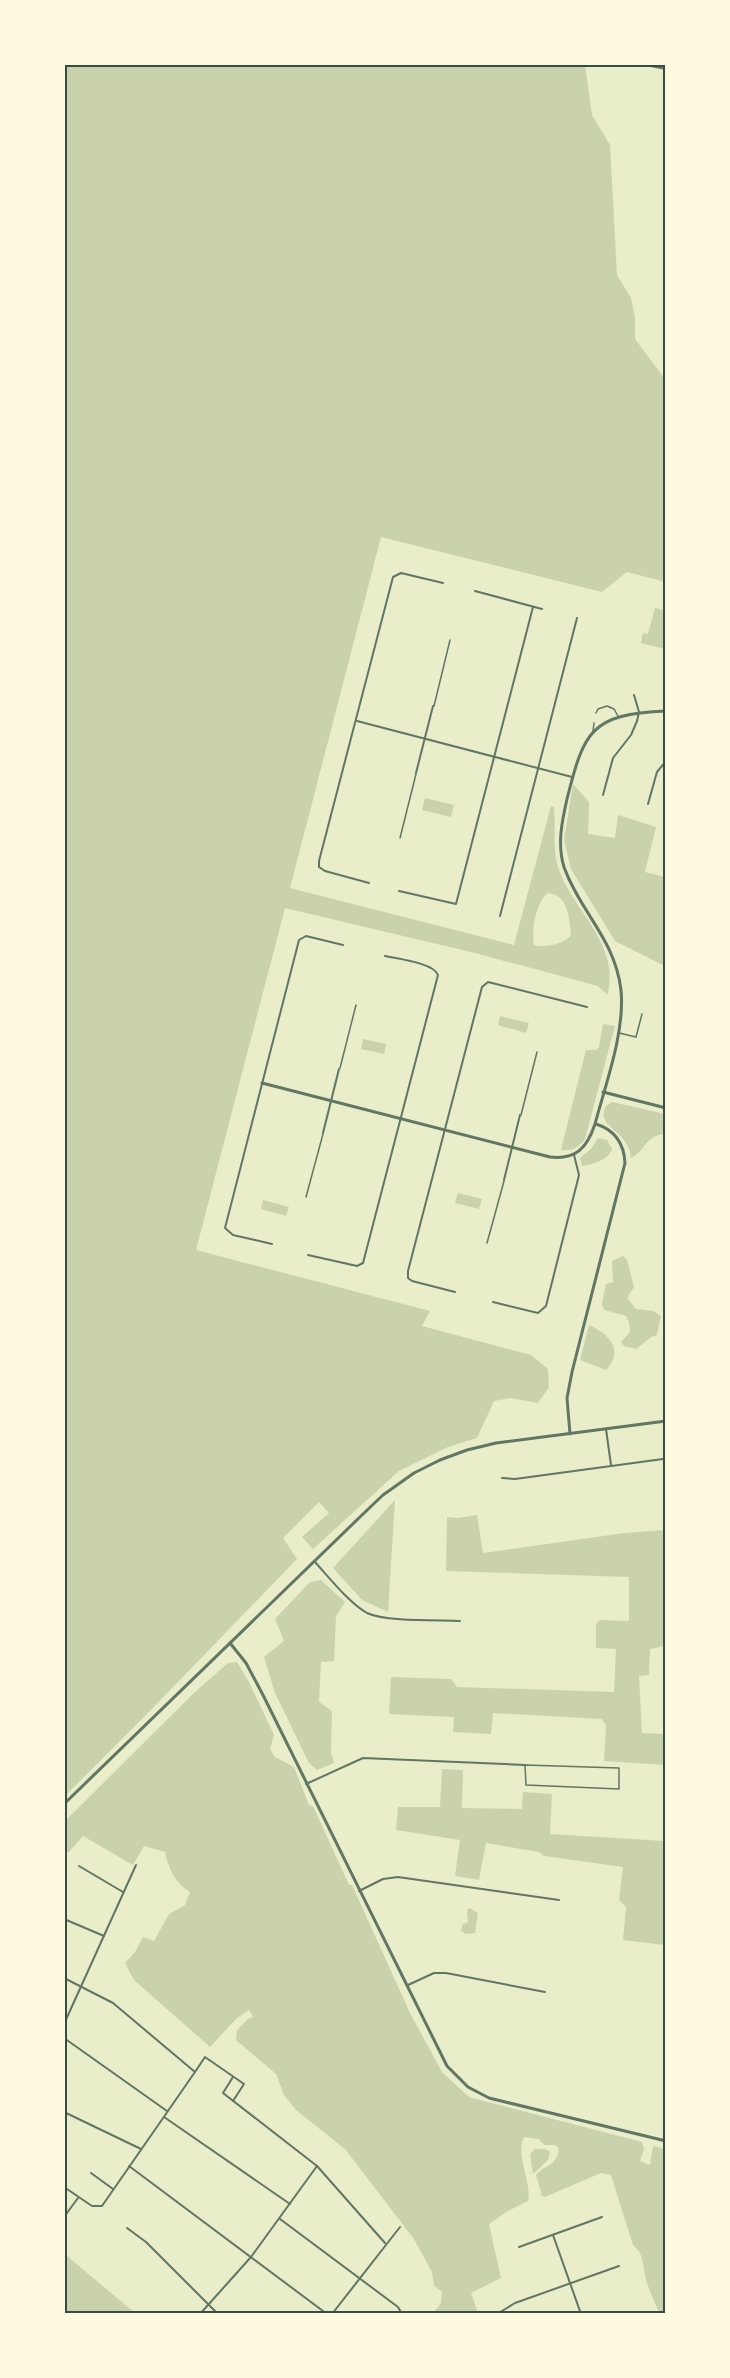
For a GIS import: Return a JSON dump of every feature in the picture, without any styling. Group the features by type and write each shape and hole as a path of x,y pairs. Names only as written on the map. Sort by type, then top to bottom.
{"street":[{"path":"641,64 666,69"},
{"path":"369,883 325,871 319,865 393,577 401,573 442,583"},
{"path":"475,591 542,609"},
{"path":"399,891 456,904 533,607"},
{"path":"500,916 577,618"},
{"path":"603,795 613,758 631,735 639,712 634,695"},
{"path":"416,773 434,706"},
{"path":"262,1083 549,1157 560,1158 574,1155 587,1144 595,1124 618,1033 621,990 613,954 569,878 562,859 560,834 572,777 581,751 594,732 618,716 639,712 666,711"},
{"path":"356,720 572,777"},
{"path":"648,804 657,772 666,761"},
{"path":"272,1245 233,1235 225,1228 299,940 306,936 343,945"},
{"path":"308,1255 357,1266 363,1263 401,1119 438,975 430,966 385,956"},
{"path":"455,1292 412,1281 408,1274 483,984 488,982 587,1007"},
{"path":"323,1133 339,1069"},
{"path":"603,1092 666,1108"},
{"path":"504,1180 520,1115"},
{"path":"570,1434 567,1398 572,1371 625,1163 624,1150 617,1138 609,1130 595,1124"},
{"path":"493,1302 538,1313 546,1306 579,1175 574,1155"},
{"path":"64,1804 314,1561 399,1482 433,1463 481,1446 666,1421"},
{"path":"606,1429 611,1466"},
{"path":"502,1478 515,1479 663,1459"},
{"path":"314,1561 358,1607 368,1613 391,1618 460,1621"},
{"path":"230,1642 246,1663 447,2066 468,2087 495,2100 666,2141"},
{"path":"306,1784 363,1758 525,1765"},
{"path":"64,2024 136,1865"},
{"path":"79,1866 123,1892"},
{"path":"359,1891 383,1879 398,1876 560,1900"},
{"path":"64,1919 104,1936"},
{"path":"406,1986 434,1973 446,1973 545,1992"},
{"path":"64,1978 104,1997 121,2009 195,2072"},
{"path":"64,2038 168,2111"},
{"path":"64,2187 95,2207 99,2207 206,2057 244,2085 233,2101"},
{"path":"233,2077 223,2093 317,2166 385,2243"},
{"path":"64,2112 141,2149"},
{"path":"164,2117 290,2204"},
{"path":"129,2166 327,2313"},
{"path":"200,2313 251,2257 317,2166"},
{"path":"91,2173 113,2189"},
{"path":"64,2217 79,2197"},
{"path":"519,2247 602,2217"},
{"path":"279,2219 398,2307 402,2313"},
{"path":"332,2313 385,2243 400,2227"},
{"path":"127,2228 146,2242 218,2313"},
{"path":"553,2235 581,2313"},
{"path":"497,2313 515,2303 619,2266"}],"lane":[{"path":"434,706 450,640"},
{"path":"596,713 598,709 607,706 614,709 618,716"},
{"path":"594,723 592,730 594,732"},
{"path":"399,838 416,773"},
{"path":"339,1069 356,1005"},
{"path":"618,1033 636,1037 642,1014"},
{"path":"520,1115 537,1052"},
{"path":"306,1197 323,1133"},
{"path":"487,1243 504,1180"},
{"path":"525,1765 619,1768 619,1789 526,1785 525,1765"}],"green space":[{"path":"65,64 585,65 592,115 610,145 617,275 631,298 635,318 635,339 665,379 666,582 627,572 602,592 381,537 290,888 514,945 551,806 554,807 558,867 569,891 604,949 610,978 608,995 598,986 475,953 285,908 196,1250 430,1311 422,1326 531,1355 548,1369 549,1387 538,1403 511,1398 494,1401 477,1438 448,1447 399,1471 313,1549 302,1537 329,1513 319,1502 283,1538 297,1559 65,1796","holes":["548,893 560,898 567,909 571,935 554,945 534,945 534,925 540,903"]},
{"path":"655,608 665,610 665,649 641,643 643,633 648,634"},
{"path":"573,784 589,802 588,834 615,838 618,815 656,827 645,872 665,877 665,966 615,941 571,869 564,840"},
{"path":"425,798 454,805 451,817 422,810"},
{"path":"500,1016 529,1023 526,1033 498,1025"},
{"path":"603,1024 615,1026 585,1139 575,1148 561,1150 586,1050 596,1050 599,1047"},
{"path":"363,1039 386,1044 384,1054 361,1049"},
{"path":"612,1102 665,1114 665,1134 653,1138 631,1158 623,1138 606,1122 604,1117 606,1106"},
{"path":"598,1138 607,1140 612,1149 610,1153 600,1161 582,1166 580,1158 591,1149"},
{"path":"458,1193 482,1199 479,1209 455,1203"},
{"path":"263,1200 289,1207 286,1216 261,1209"},
{"path":"623,1256 627,1260 634,1287 627,1298 636,1309 653,1311 661,1316 657,1335 636,1349 624,1346 621,1342 630,1332 626,1316 604,1310 602,1304 606,1284 613,1282 612,1261"},
{"path":"589,1325 608,1337 612,1343 614,1356 606,1370 580,1360"},
{"path":"395,1500 388,1612 362,1600 333,1568"},
{"path":"477,1515 483,1553 625,1533 665,1530 665,1646 650,1649 649,1675 639,1676 642,1733 665,1734 665,1765 604,1761 606,1725 601,1719 493,1713 491,1734 453,1732 454,1717 389,1714 391,1677 451,1679 457,1687 614,1692 616,1649 596,1648 596,1624 600,1620 629,1621 629,1577 446,1571 447,1517"},
{"path":"321,1580 345,1602 336,1616 334,1661 321,1662 319,1702 332,1711 331,1753 334,1763 317,1770 309,1763 275,1693 264,1657 284,1641 275,1619 310,1582"},
{"path":"237,1662 274,1735 270,1749 275,1757 294,1767 309,1805 313,1806 410,2013 442,2072 469,2097 642,2142 644,2149 640,2161 650,2165 653,2146 665,2149 665,2313 659,2312 649,2290 642,2259 633,2245 611,2175 601,2173 545,2197 542,2196 536,2175 556,2159 559,2148 555,2145 544,2145 539,2139 524,2137 521,2153 528,2185 528,2201 489,2224 501,2278 471,2293 478,2313 433,2313 441,2303 442,2292 434,2286 432,2272 414,2239 345,2149 296,2110 284,2095 276,2074 236,2040 237,2030 253,2017 249,2010 237,2018 210,2047 134,1980 125,1963 135,1952 143,1937 154,1941 169,1914 185,1905 190,1892 173,1875 165,1852 144,1846 133,1865 83,1836 69,1852 65,1852 65,1821 194,1693 228,1663"},
{"path":"442,1769 463,1770 462,1808 522,1809 523,1792 552,1794 550,1834 665,1841 665,1945 623,1940 626,1907 619,1900 623,1867 544,1856 539,1852 486,1843 479,1880 455,1876 460,1840 396,1830 398,1807 440,1807"},
{"path":"470,1908 478,1913 475,1933 465,1934 461,1930 463,1924 468,1922 467,1910"},
{"path":"535,2149 545,2149 550,2152 548,2160 533,2174 530,2154"},
{"path":"67,2256 135,2313 65,2313 64,2260"}]}
